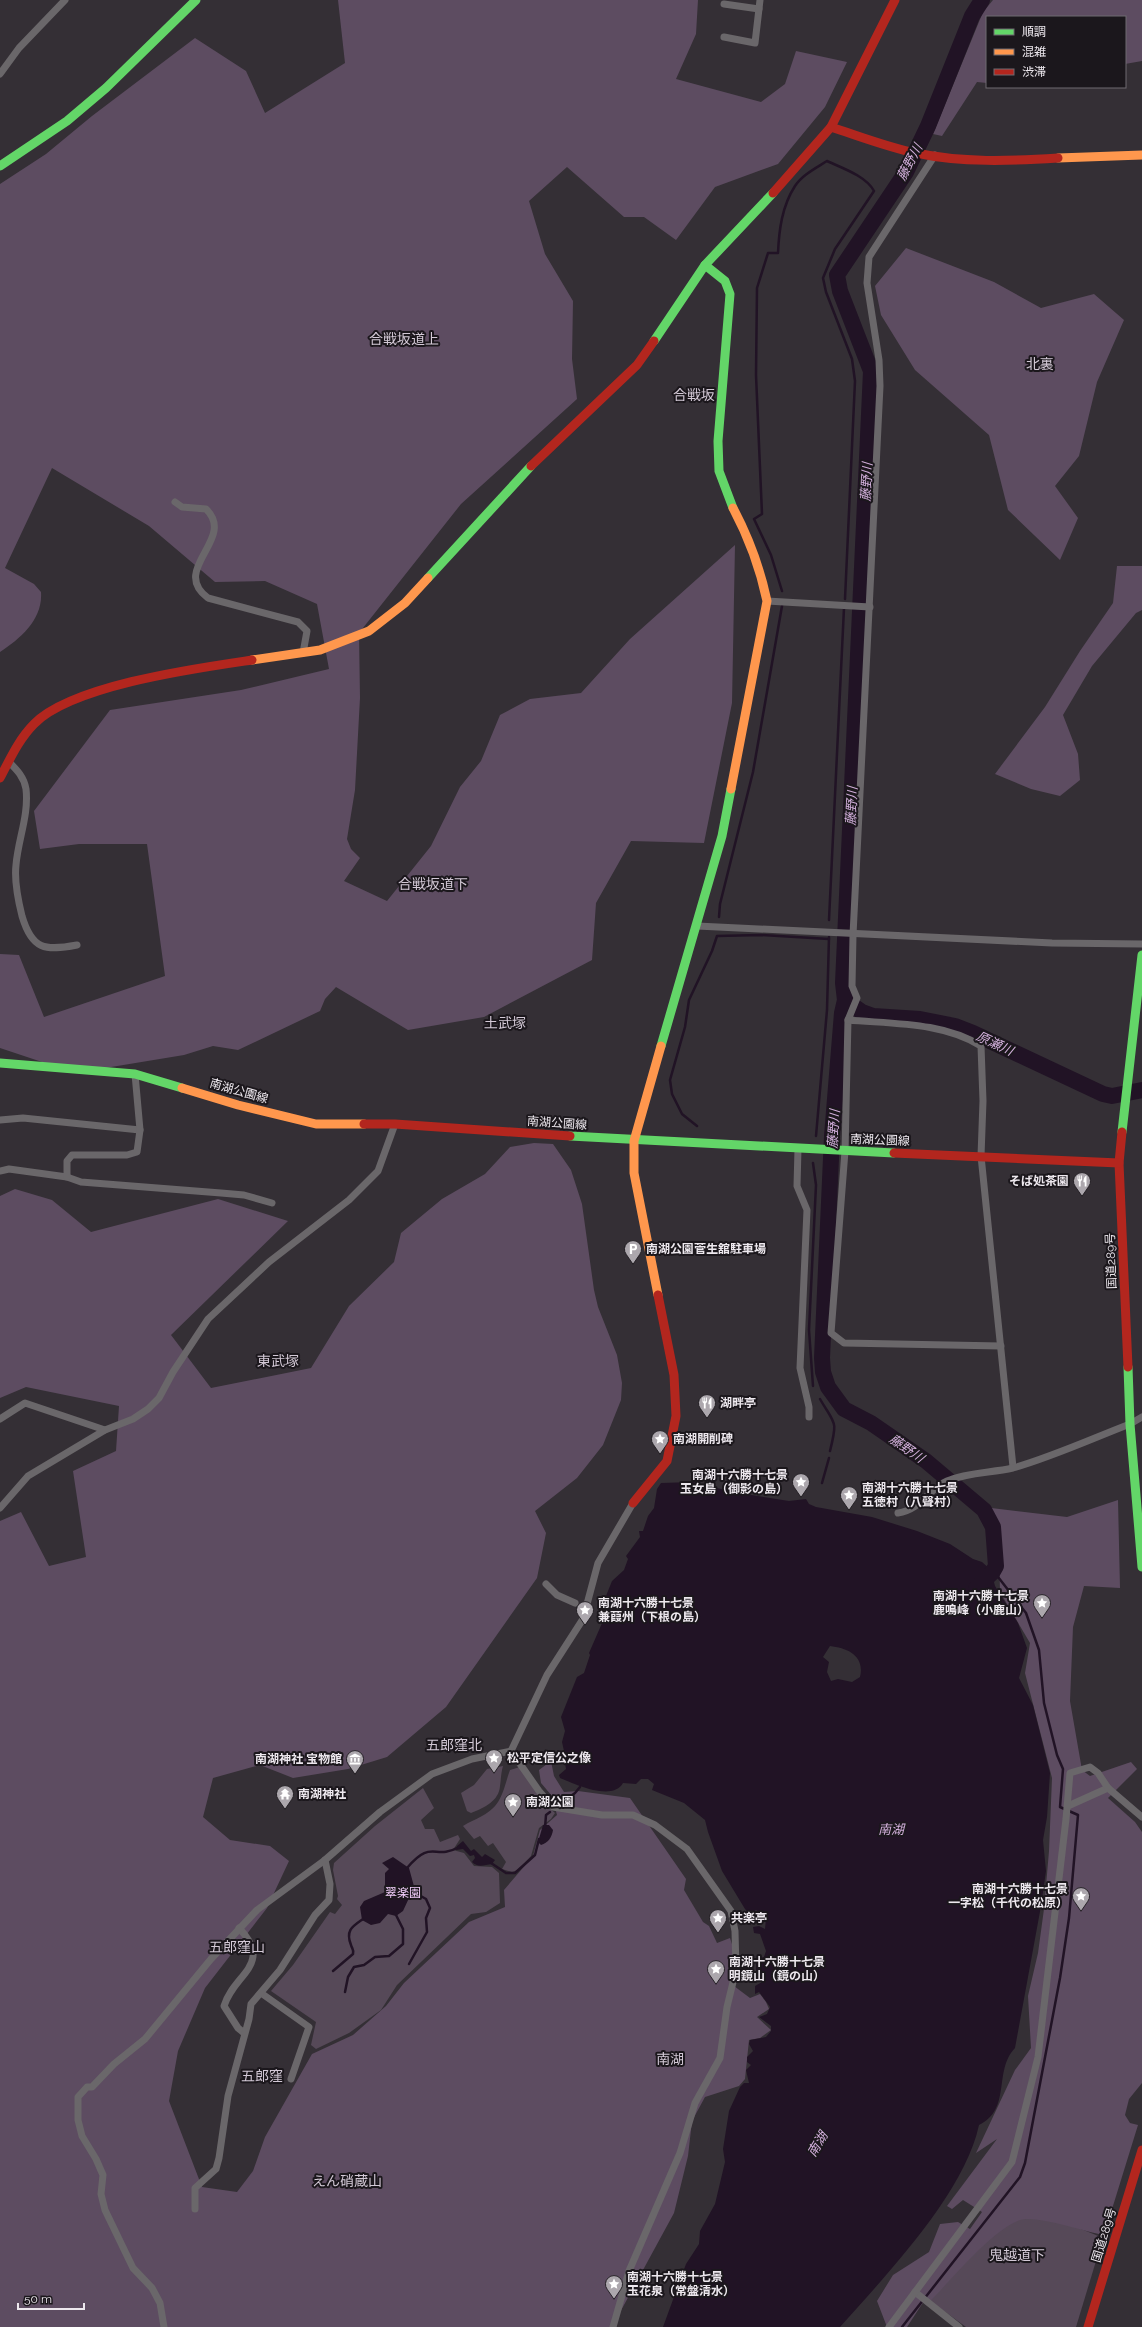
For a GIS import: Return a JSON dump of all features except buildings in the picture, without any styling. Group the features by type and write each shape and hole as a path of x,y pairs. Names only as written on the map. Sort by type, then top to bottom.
{"main road":[{"path":"0,166 67,121 106,88 196,0"},
{"path":"0,778 34,724 46,714 78,698 108,688 206,667 320,650 369,631 404,603 518,479 637,365 705,265 811,152 831,127 895,0"},
{"path":"831,127 931,155 983,160 1142,155"},
{"path":"633,1503 667,1461 676,1416 674,1375 634,1173 634,1141 722,836 767,601 761,573 748,537 727,495 719,471 718,441 730,294 725,281 705,265"},
{"name":"国道289号","path":"1142,955 1119,1163 1130,1424 1142,1567"},
{"name":"南湖公園線","path":"0,1063 135,1074 238,1105 316,1124 395,1124 634,1141 1119,1163"},
{"name":"国道289号","path":"1088,2327 1142,2150"}],"street":[{"path":"0,74 19,48 65,0"},
{"path":"724,37 756,43 760,0"},
{"path":"724,4 759,9"},
{"path":"931,155 876,244 867,266 867,283 879,360 880,386 853,935 852,986 856,994 857,1001 850,1010 848,1020 845,1151 831,1333 844,1343 1001,1346"},
{"path":"175,502 182,506 206,509 214,518 215,526 210,543 196,570 194,580 199,591 208,598 298,622 307,631 303,653"},
{"path":"767,601 870,607"},
{"path":"9,762 19,772 26,790 26,806 16,865 16,885 26,928 33,942 38,945 54,949 77,945"},
{"path":"697,926 853,935 1052,943 1142,944"},
{"path":"848,1020 945,1030 966,1036 981,1046 983,1101 981,1156 1013,1468"},
{"path":"67,1177 67,1161 72,1155 127,1155 137,1152 140,1130 135,1074"},
{"path":"0,1120 23,1118 140,1130"},
{"path":"0,1508 28,1476 105,1430 133,1419 148,1409 159,1398 173,1372 208,1319 269,1262 349,1200 378,1171 395,1124"},
{"path":"798,1149 797,1186 807,1210 800,1368 801,1379 809,1407 808,1417"},
{"path":"0,1171 8,1169 67,1177 81,1182 221,1193 244,1196 272,1203"},
{"path":"0,1419 25,1403 105,1430"},
{"path":"898,1513 908,1512 915,1508 945,1482 955,1478 1013,1468 1130,1424 1142,1417"},
{"path":"511,1751 547,1675 583,1619 598,1563 633,1503"},
{"path":"546,1584 557,1595 575,1604"},
{"path":"164,2327 160,2303 152,2288 133,2268 105,2210 101,2194 103,2175 96,2159 82,2136 78,2120 78,2097 87,2087 92,2087 114,2064 145,2039 239,1928 257,1910 325,1860 380,1812 432,1774 472,1759 511,1751"},
{"path":"511,1751 539,1791 553,1807 602,1815 633,1816 655,1825 687,1849 731,1911 735,1930 736,1970 727,2007 720,2058 695,2103 680,2153 629,2271 614,2327"},
{"path":"888,2327 920,2296 1012,2162 1038,2057 1068,1806 1070,1772 1090,1767 1098,1773 1108,1788 1142,1817"},
{"path":"1068,1806 1108,1788"},
{"path":"195,2208 195,2188 216,2169 228,2096 236,2074 251,2004 280,1970 315,1915 329,1900 330,1884 325,1860"},
{"path":"239,1928 249,1939 254,1950 253,1961 248,1971 228,1994 224,2006 238,2028 244,2033"},
{"path":"261,1993 309,2027 291,2079"},
{"path":"920,2296 959,2327"}],"green space":[{"path":"503,1766 499,1791 494,1800 476,1811 471,1813 467,1811 461,1793 474,1785 487,1769"},
{"path":"520,1767 545,1804 555,1813 551,1819 539,1828 531,1856 518,1870 512,1872 502,1869 506,1862 493,1843 488,1846 480,1836 474,1839 463,1826 489,1812 494,1807 504,1790 510,1770"},
{"name":"翠楽園","path":"423,1788 434,1808 421,1820 425,1829 434,1829 440,1842 458,1835 460,1839 453,1850 464,1853 474,1866 492,1867 499,1873 500,1903 486,1912 471,1914 397,1985 381,2010 349,2033 316,2049 311,2045 316,2022 271,1991 293,1965 330,1912 335,1914 342,1905 337,1899 338,1896 333,1870 334,1863 375,1826"},
{"path":"1025,2215 1069,2224 1103,2238 1076,2327 966,2327 929,2300 991,2232"}],"shaded area":[{"path":"338,0 698,0 696,34 676,79 761,102 785,84 796,51 847,62 825,107 778,164 715,187 676,240 644,217 624,217 567,167 529,201 545,254 573,301 572,359 577,399 461,504 359,633 360,698 355,790 347,839 351,849 360,858 344,881 387,901 431,846 460,787 481,761 500,715 530,699 581,693 630,639 735,545 732,703 704,843 631,841 596,903 592,960 484,1017 408,1030 336,987 325,999 320,1011 238,1050 213,1046 184,1055 93,1070 63,1069 0,1048 0,954 19,955 44,1017 165,976 147,844 79,844 40,849 34,811 110,710 241,690 329,669 317,604 265,581 215,582 149,526 52,468 5,568 34,584 41,592 41,602 29,627 16,641 0,652 0,184 46,154 92,116 195,38 246,71 265,113 345,63"},
{"path":"993,0 1142,0 1142,61 1126,64 1126,16 986,16 986,83 977,82 942,136 933,134 983,12"},
{"path":"906,248 994,282 1041,308 1094,294 1124,320 1097,382 1079,456 1055,486 1078,518 1060,560 1008,510 989,435 915,370 881,315 875,286"},
{"path":"1117,566 1142,566 1142,610 1136,613 1092,666 1063,715 1078,754 1080,780 1060,796 1031,789 995,774 1045,707 1080,651 1113,603"},
{"path":"534,1143 553,1144 571,1170 582,1204 594,1290 598,1307 617,1355 622,1383 621,1400 603,1445 577,1478 535,1511 546,1533 537,1578 446,1707 387,1757 348,1769 293,1778 260,1765 213,1778 203,1817 230,1840 270,1846 289,1861 267,1908 205,1988 178,2051 169,2101 202,2187 237,2192 253,2171 265,2137 312,2054 353,2035 386,2006 404,1983 469,1922 505,1907 504,1890 533,1856 540,1830 557,1815 552,1796 541,1783 539,1770 551,1761 554,1776 564,1792 578,1791 630,1798 686,1879 684,1890 703,1922 709,1926 717,1943 730,1938 734,1960 730,1983 750,1998 760,1994 769,2009 757,2017 771,2030 760,2038 749,2040 745,2079 739,2086 705,2097 692,2121 688,2156 674,2213 612,2327 0,2327 0,1521 21,1512 49,1566 86,1557 73,1471 116,1451 119,1406 26,1387 0,1398 0,1196 15,1189 52,1200 91,1232 218,1199 288,1221 171,1335 211,1388 311,1368 349,1306 394,1262 401,1233 442,1199 485,1174 510,1147"},
{"path":"1118,1500 1120,1588 1084,1586 1073,1627 1070,1701 1082,1770 1090,1776 1131,1762 1137,1769 1108,1798 1135,1822 1142,1832 1142,2083 1129,2099 1125,2115 1130,2123 1138,2125 1104,2235 1034,2219 1026,2219 1015,2222 989,2240 930,2301 924,2301 907,2327 887,2327 877,2301 893,2275 929,2252 940,2224 958,2222 970,2229 982,2212 963,2200 952,2209 947,2206 997,2139 976,2153 1015,2070 1031,2048 1028,1996 1038,1953 1044,1909 1049,1851 1052,1778 1025,1673 1030,1643 1000,1592 999,1549 983,1507 1067,1517"}],"water":[{"name":"南湖","path":"693,1482 733,1492 789,1501 806,1499 809,1504 816,1507 872,1517 917,1531 950,1544 973,1559 982,1562 991,1570 995,1586 1018,1623 1027,1648 1019,1678 1033,1705 1050,1773 1047,1817 1043,1840 1046,1871 1015,2048 1008,2057 999,2100 989,2118 979,2125 971,2151 958,2178 922,2232 840,2327 663,2327 686,2264 699,2244 700,2231 715,2204 725,2162 723,2149 729,2111 740,2087 744,2083 749,2083 746,2070 751,2065 747,2062 747,2057 753,2051 749,2044 750,2040 766,2037 771,2031 771,2026 759,2017 767,2014 770,2007 759,1992 755,1994 755,1986 762,1982 756,1971 756,1959 764,1957 766,1951 760,1934 754,1933 753,1927 759,1926 765,1929 766,1918 756,1910 750,1915 745,1909 722,1871 705,1820 684,1803 652,1790 654,1784 648,1779 641,1779 636,1784 623,1783 618,1788 611,1791 602,1791 593,1790 575,1784 560,1778 559,1775 566,1769 565,1763 561,1758 561,1754 564,1751 562,1742 565,1731 561,1717 577,1677 584,1673 590,1655 589,1653 606,1614 606,1596 612,1581 624,1570 628,1559 626,1556 640,1537 639,1531 643,1531 648,1516 654,1508 657,1489 661,1483","holes":["830,1646 837,1647 854,1654 860,1664 860,1677 852,1682 838,1679 831,1681 827,1672 829,1662 823,1657"]},
{"path":"543,1825 549,1825 553,1830 552,1835 546,1843 541,1845 538,1842"},
{"path":"463,1841 471,1851 474,1849 482,1857 485,1854 495,1860 492,1864 481,1866 474,1864 472,1862 475,1858 474,1855 470,1856 463,1849 456,1850 457,1846"},
{"path":"393,1857 409,1868 415,1890 420,1895 409,1898 403,1911 396,1916 388,1914 380,1923 371,1925 362,1920 360,1907 364,1901 385,1892 385,1873 389,1869 382,1863"}],"waterway":[{"name":"藤野川","path":"976,1588 992,1573 996,1566 993,1527 984,1510 926,1461 871,1423 844,1409 828,1387 823,1372 822,1358 832,1136 842,1013 845,1000 843,983 871,371 840,291 837,275 906,172 928,126 972,16 982,0"},
{"path":"782,591 771,555 754,519 762,514 756,375 757,288 768,253 778,253 779,236 784,210 795,186 801,178 827,161 860,177 874,191 835,249 823,278 826,292 852,359 855,381 845,599"},
{"path":"719,917 720,904 753,772 782,606"},
{"path":"829,920 844,608"},
{"path":"697,1126 682,1114 672,1094 670,1080 685,1027 689,1000 712,951 717,936 761,935 829,939"},
{"path":"816,1136 827,1010 829,937"},
{"name":"原瀬川","path":"845,1000 862,1012 873,1016 920,1019 955,1026 1103,1094 1112,1096 1142,1090"},
{"path":"813,1163 816,1185 809,1330 813,1386"},
{"path":"820,1399 834,1423 834,1433 830,1451"},
{"path":"822,1483 829,1458"},
{"path":"902,2327 1020,2177 1025,2163 1060,1978 1069,1918 1078,1815 1060,1807 1063,1769 1057,1755 1044,1703 1039,1650 1026,1613 995,1573 996,1566"},
{"path":"563,1802 580,1787"},
{"path":"545,1828 546,1815 550,1812"},
{"path":"491,1863 506,1873 515,1873 535,1855 539,1839"},
{"path":"407,1868 422,1854 428,1852 451,1851 459,1847"},
{"path":"409,1964 427,1932 426,1918 430,1908 426,1899 419,1895"},
{"path":"345,1992 348,1977 354,1967 364,1965 375,1957 389,1956 403,1944 403,1929 395,1913"},
{"path":"333,1971 353,1954 349,1940 350,1932 353,1926 363,1919"}],"traffic: fast":[{"path":"0,166 67,121 106,88 196,0"},
{"path":"654,341 705,265 773,193"},
{"path":"705,265 725,281 730,294 718,441 719,471 733,508"},
{"path":"428,578 531,466"},
{"path":"661,1046 722,836 731,789"},
{"path":"1122,1132 1142,955"},
{"path":"0,1063 135,1074 182,1088"},
{"path":"570,1136 894,1153"},
{"path":"1128,1367 1130,1424 1142,1567"}],"traffic: slow":[{"path":"1058,158 1142,155"},
{"path":"731,789 767,601 753,553 733,508"},
{"path":"252,660 320,650 369,631 405,603 428,578"},
{"path":"658,1295 634,1173 634,1141 661,1046"},
{"path":"182,1088 238,1105 316,1124 364,1124"}],"traffic: jam":[{"path":"773,193 831,127 895,0"},
{"path":"831,127 894,148 933,156 969,160 1058,158"},
{"path":"531,466 637,365 654,341"},
{"path":"0,778 19,743 34,724 52,710 76,699 137,680 169,673 252,660"},
{"path":"364,1124 395,1124 570,1136"},
{"path":"1122,1132 1119,1163 1128,1367"},
{"path":"894,1153 1119,1163"},
{"path":"633,1503 667,1461 676,1416 674,1375 658,1295"},
{"path":"1088,2327 1142,2150"}],"place":[{"name":"そば処茶園","path":"1082,1196"},
{"name":"南湖公園菅生舘駐車場","path":"633,1264"},
{"name":"湖畔亭","path":"707,1418"},
{"name":"南湖開削碑","path":"660,1454"},
{"name":"南湖十六勝十七景 玉女島（御影の島）","path":"801,1497"},
{"name":"南湖十六勝十七景 五徳村（八聲村）","path":"849,1510"},
{"name":"南湖十六勝十七景 鹿鳴峰（小鹿山）","path":"1042,1618"},
{"name":"南湖十六勝十七景 兼葭州（下根の島）","path":"585,1625"},
{"name":"松平定信公之像","path":"494,1773"},
{"name":"南湖神社 宝物館","path":"355,1774"},
{"name":"南湖神社","path":"285,1809"},
{"name":"南湖公園","path":"513,1817"},
{"name":"南湖十六勝十七景 一字松（千代の松原）","path":"1081,1911"},
{"name":"共楽亭","path":"718,1933"},
{"name":"南湖十六勝十七景 明鏡山（鏡の山）","path":"716,1984"},
{"name":"南湖十六勝十七景 玉花泉（常盤清水）","path":"614,2299"}],"district":[{"name":"合戦坂道上","path":"404,339"},
{"name":"北裏","path":"1040,364"},
{"name":"合戦坂","path":"694,395"},
{"name":"合戦坂道下","path":"433,884"},
{"name":"土武塚","path":"505,1023"},
{"name":"東武塚","path":"278,1361"},
{"name":"五郎窪北","path":"454,1745"},
{"name":"五郎窪山","path":"237,1947"},
{"name":"南湖","path":"670,2059"},
{"name":"五郎窪","path":"262,2076"},
{"name":"えん硝蔵山","path":"347,2181"},
{"name":"鬼越道下","path":"1017,2255"}]}
